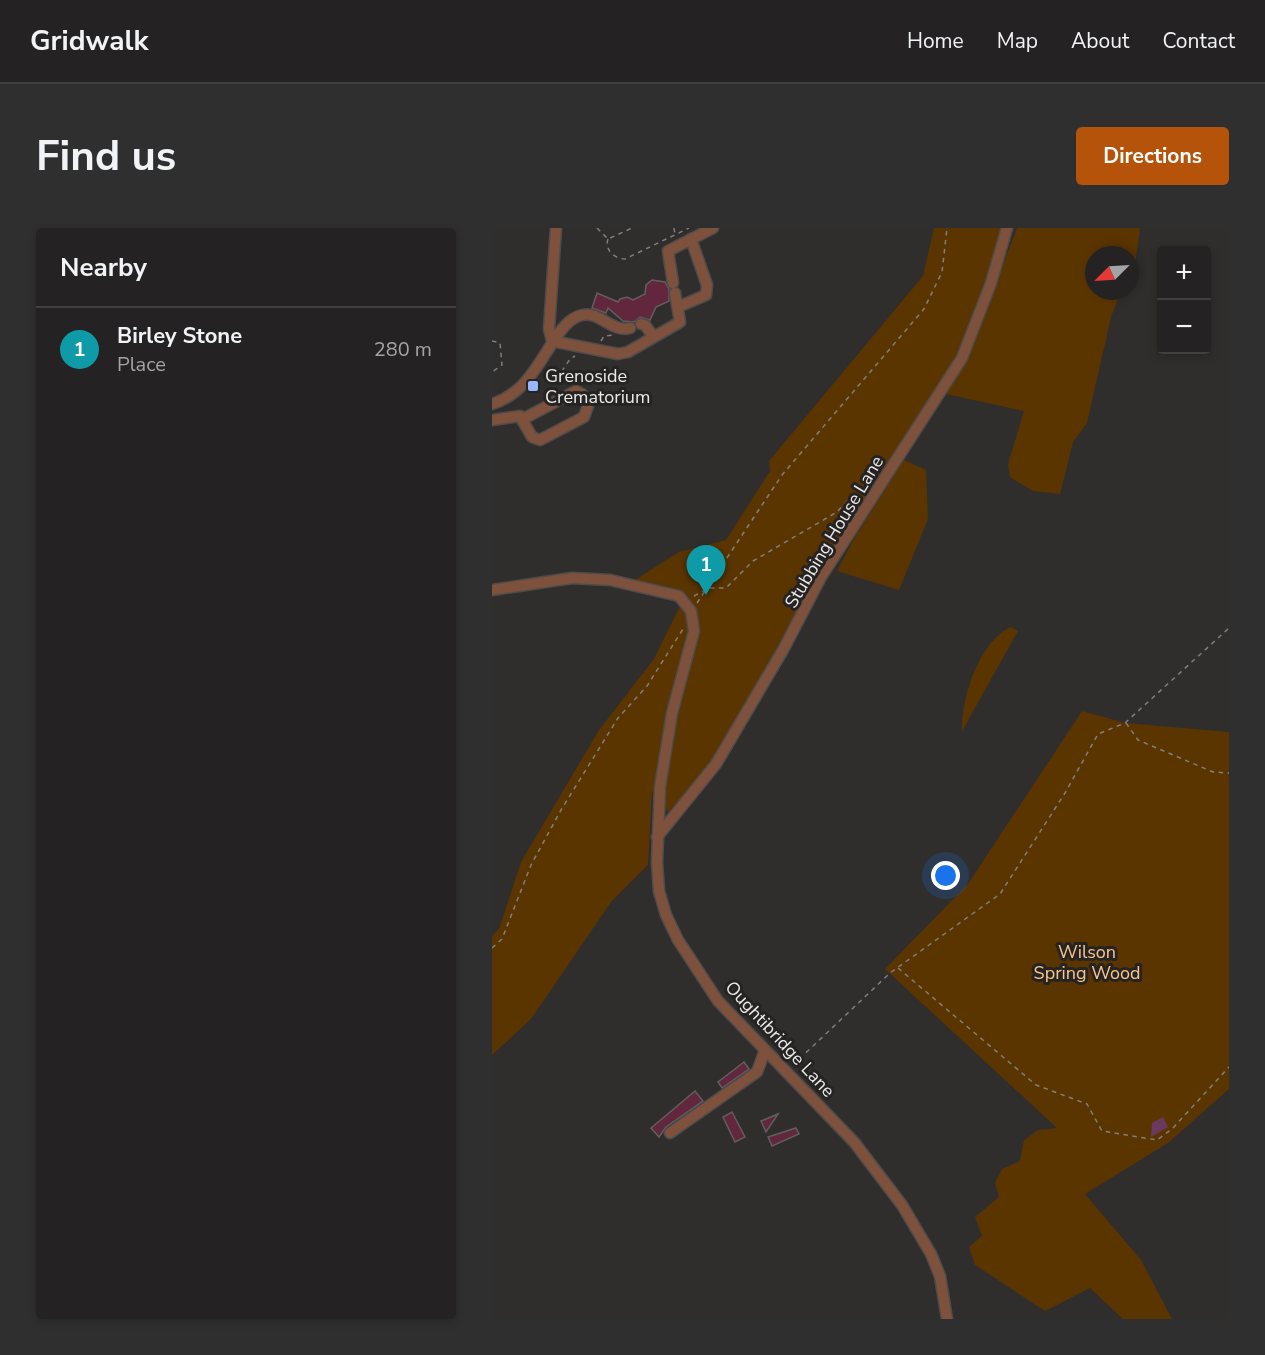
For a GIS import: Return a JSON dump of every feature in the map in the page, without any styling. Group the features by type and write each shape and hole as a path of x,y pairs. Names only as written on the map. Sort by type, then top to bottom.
{"street":[{"path":"552,340 549,329 556,228"},
{"path":"552,340 621,354 680,322 668,251 690,234 713,228"},
{"name":"Stubbing House Lane","path":"657,837 716,764 783,650 821,577 962,358 991,283 1007,228"},
{"path":"678,307 705,295 707,285 690,234"},
{"path":"492,404 504,400 525,384 539,367 552,340 581,315 596,316 620,330 630,328"},
{"path":"641,324 645,325 654,336"},
{"path":"492,420 516,416 523,419 532,437 540,440 585,417 588,406 582,393 576,391 523,419"},
{"path":"492,590 591,578 668,592 691,610"},
{"name":"Oughtibridge Lane","path":"691,610 694,631 664,759 657,837 659,891 678,940 718,1001 854,1143 902,1205 931,1254 940,1276 948,1319"},
{"path":"670,1133 757,1072 765,1050"}],"path":[{"path":"597,228 608,239"},
{"path":"608,239 632,228"},
{"path":"674,228 675,235"},
{"path":"492,948 502,939 531,865 600,746 618,718 647,686 685,625 691,610 710,588 782,476 924,309 942,272 947,228"},
{"path":"608,239 607,247 611,253 620,259 626,259 675,235 690,234"},
{"path":"492,341 500,343 503,358 502,365 492,372"},
{"path":"691,610 691,598 710,588 726,588 753,561 837,512 850,498 863,497 869,502"},
{"path":"786,1071 898,968 1000,894 1065,793 1098,734 1125,723 1229,628"},
{"path":"1125,723 1138,740 1213,772 1229,773"},
{"path":"898,968 1036,1085 1087,1104 1102,1131 1157,1140 1172,1129 1229,1067"}],"green space":[{"path":"934,228 1003,228 961,352 818,573 714,762 668,812 652,791 648,865 611,902 531,1019 492,1055 492,936 499,929 521,862 599,730 654,659 686,594 668,587 635,580 679,552 726,540 770,471 769,461 923,276"},
{"path":"1017,228 1140,228 1138,246 1085,246 1085,300 1118,300 1111,317 1087,423 1073,442 1060,494 1033,491 1010,477 1008,464 1024,411 946,394 967,358"},
{"path":"904,460 926,470 928,519 899,590 837,571 855,537"},
{"path":"1011,627 1018,631 962,731 969,687 981,657 1000,634"},
{"name":"Wilson Spring Wood","path":"1082,711 1125,723 1229,732 1229,1089 1168,1143 1085,1194 1141,1260 1172,1319 1123,1319 1090,1288 1045,1311 975,1265 969,1247 982,1236 975,1217 999,1197 995,1183 1002,1169 1020,1161 1024,1140 1038,1130 1057,1128 885,969 968,884"}],"shaded area":[{"path":"1163,1117 1168,1127 1151,1137 1152,1123"}],"building":[{"path":"652,280 665,282 669,289 669,301 656,307 650,320 640,317 634,322 623,321 608,308 606,313 592,308 597,293 618,302 627,297 633,300 645,294 646,285"},
{"path":"744,1062 749,1069 722,1088 718,1082"},
{"path":"695,1091 703,1101 666,1127 659,1137 651,1128"},
{"path":"732,1112 745,1137 735,1142 723,1117"},
{"path":"778,1114 766,1132 761,1121"},
{"path":"796,1128 799,1134 772,1146 768,1137"}],"place":[{"name":"Grenoside Crematorium","path":"533,386"},
{"name":"Birley Stone","path":"706,595"}]}
